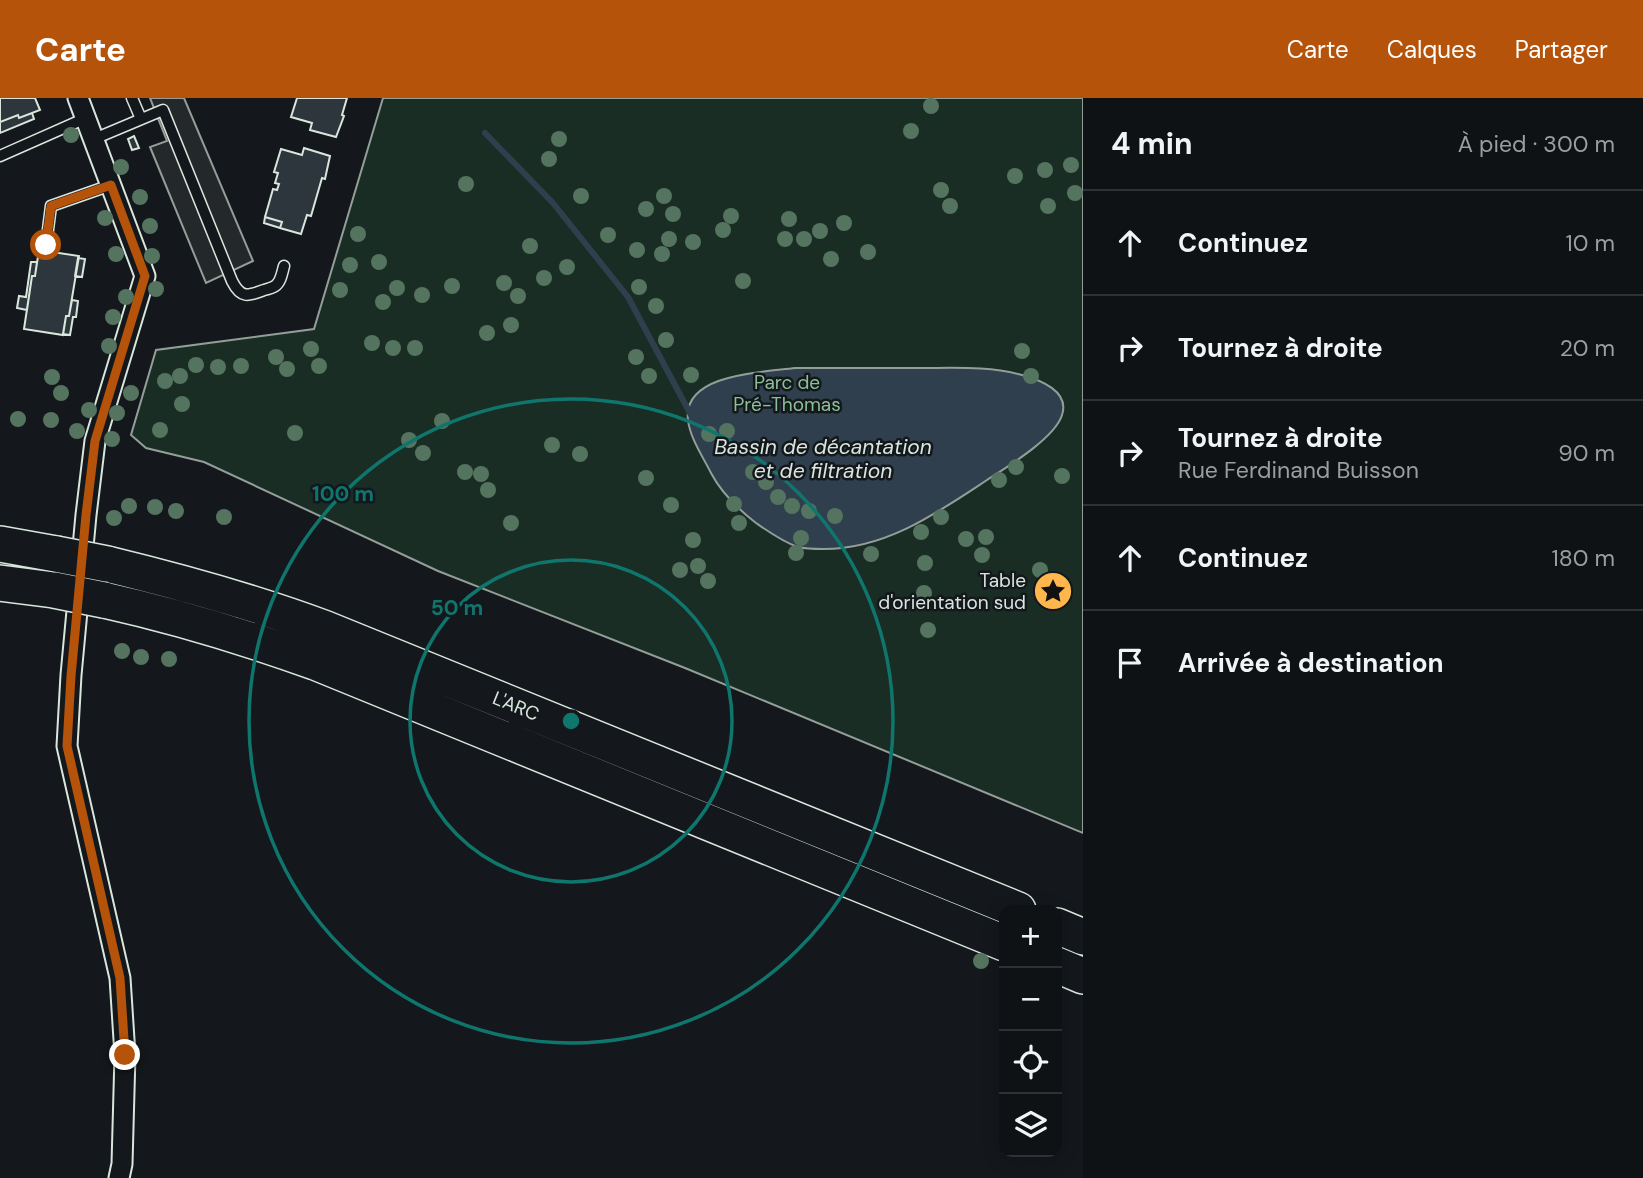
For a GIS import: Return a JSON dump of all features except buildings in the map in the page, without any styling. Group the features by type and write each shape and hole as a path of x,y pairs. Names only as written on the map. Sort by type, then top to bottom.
{"highway":[{"name":"L'ARC","path":"0,544 107,564 270,608 1006,905"},
{"name":"L'ARC","path":"0,583 104,600 205,625 260,642 999,941"},
{"path":"1062,928 1083,937"},
{"path":"1062,967 1083,976"}],"street":[{"path":"78,98 145,276 95,441 71,676 67,746 120,978 125,1055 122,1164 119,1178"}],"lane":[{"path":"132,98 141,119"},
{"path":"94,139 163,110 237,291 250,295 275,286 285,266"},
{"path":"0,156 86,118"},
{"path":"46,245 51,206 111,185"}],"green space":[{"name":"Parc de Pré-Thomas","path":"383,98 1083,98 1083,833 685,668 438,571 204,462 146,448 131,435 156,350 314,329"}],"shaded area":[{"path":"150,98 184,98 253,261 206,283 150,147 167,141"}],"water":[{"name":"Bassin de décantation et de filtration","path":"795,368 960,368 1010,372 1037,380 1052,388 1062,399 1062,415 1050,433 1006,468 910,527 869,543 824,549 801,548 766,530 731,501 715,481 691,434 688,420 690,404 698,393 711,384 746,374"}],"waterway":[{"path":"485,133 553,203 628,297 691,415"}],"place":[{"name":"Table d'orientation sud","path":"1053,591"}],"route":[{"path":"46,245 51,206 111,185 145,276 95,441 71,676 67,746 120,978 125,1055"}]}
